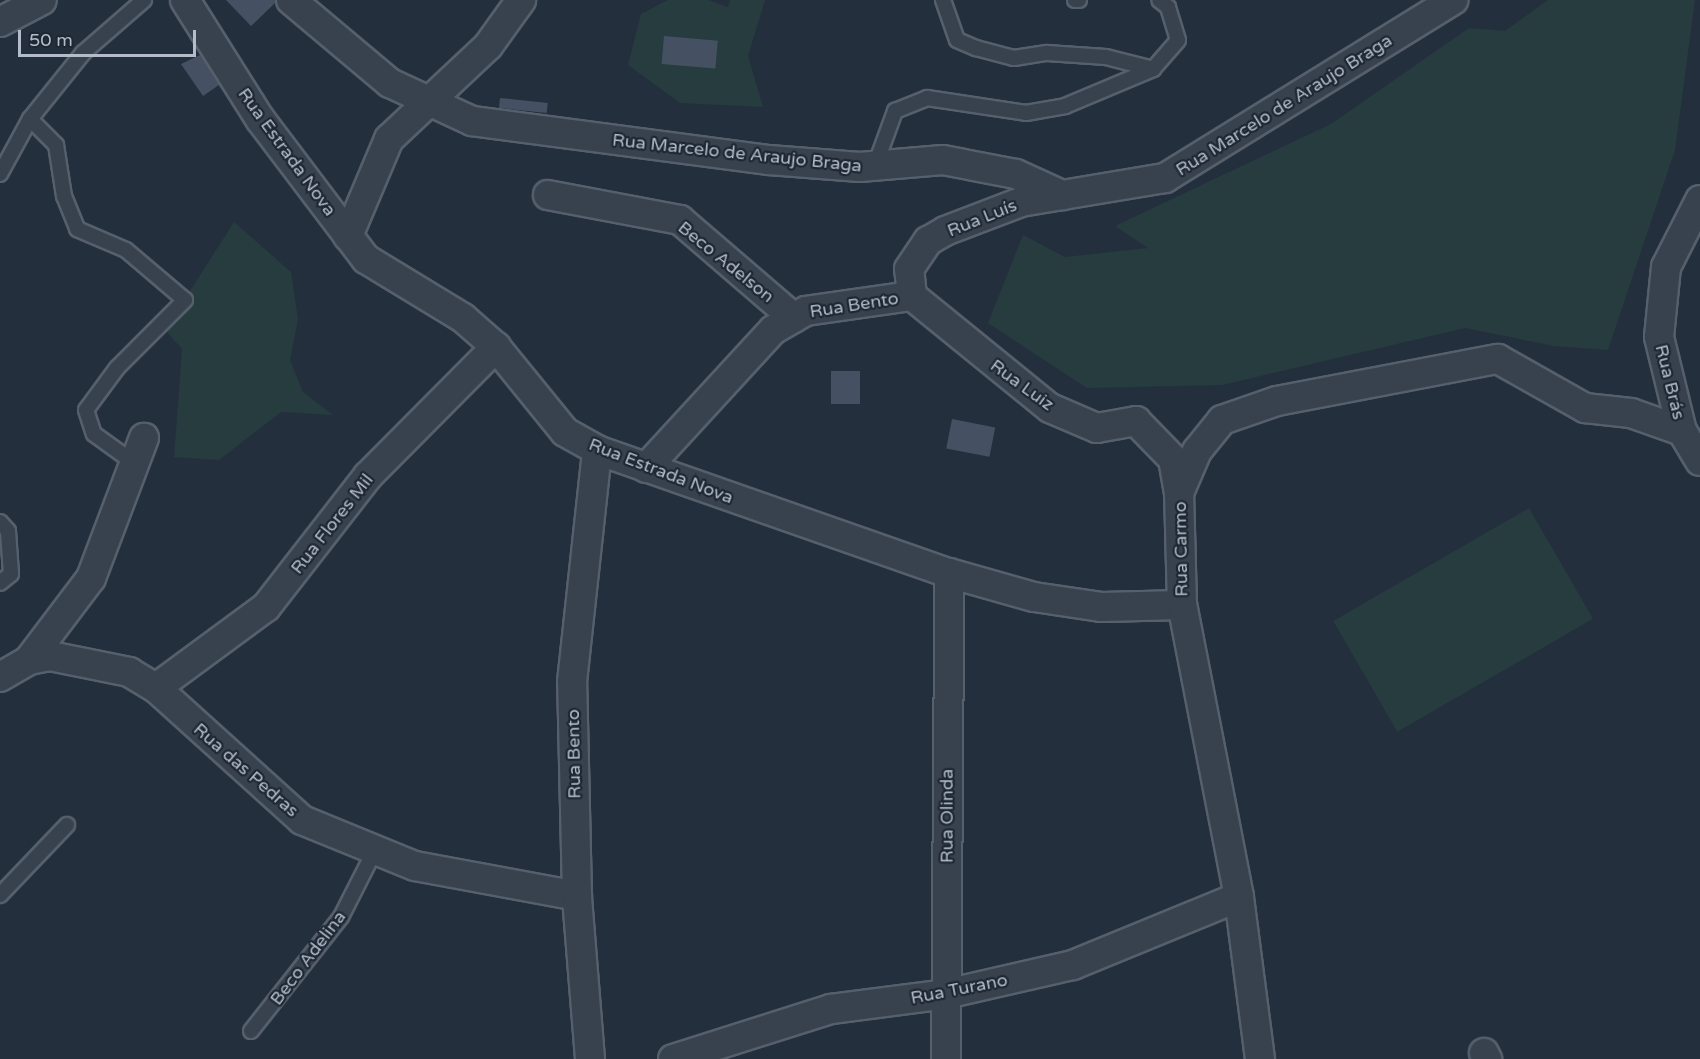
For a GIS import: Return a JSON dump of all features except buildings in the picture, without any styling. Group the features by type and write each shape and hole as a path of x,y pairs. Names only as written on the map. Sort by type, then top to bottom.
{"street":[{"path":"0,22 42,0"},
{"name":"Rua Estrada Nova","path":"185,0 260,119 366,259 463,318 496,347 565,432 597,450 646,468 949,573 1034,597 1102,607 1182,605"},
{"name":"Rua Marcelo de Araujo Braga","path":"291,0 390,83 427,104 472,121 664,148 875,166 943,160 1016,174 1062,195 1165,178 1453,0"},
{"path":"348,236 389,139 488,46 521,0"},
{"name":"Beco Adelson","path":"548,195 680,220 794,318"},
{"name":"Rua Luís","path":"912,296 909,269 928,241 1021,202 1062,195"},
{"name":"Rua Brás","path":"1700,200 1666,267 1659,337 1700,460"},
{"name":"Rua Bento","path":"646,468 733,368 794,318 806,311 912,296"},
{"name":"Rua Luiz","path":"912,296 1050,408 1097,428 1136,421 1173,459 1179,493"},
{"name":"Rua Flores Mil","path":"156,688 266,607 368,476 496,347"},
{"name":"Rua Carmo","path":"1260,1059 1239,897 1182,605 1179,493 1197,451 1222,420 1277,401 1498,359 1585,408 1686,418"},
{"path":"29,660 91,578 137,465 144,438"},
{"name":"Rua Bento","path":"590,1059 577,896 572,682 597,450"},
{"name":"Rua Olinda","path":"946,1059 949,573"},
{"name":"Rua das Pedras","path":"0,677 29,660 74,658 129,672 156,688 302,820 415,867 577,896"},
{"name":"Rua Turano","path":"673,1059 831,1009 946,994 1073,965 1239,897"}],"lane":[{"path":"0,174 30,119 83,53 144,0"},
{"path":"943,0 957,40 976,48 1014,58 1047,53 1106,57 1153,69"},
{"path":"875,166 895,111 927,98 1026,113 1065,106 1153,69 1178,40 1168,7 1159,0"},
{"path":"30,119 56,145 64,196 77,229 126,250 185,300 117,368 87,410 94,434 137,465"},
{"path":"0,522 8,531 10,574 0,583"},
{"path":"0,895 67,825"},
{"name":"Beco Adelina","path":"251,1031 341,917 375,850"}],"green space":[{"path":"668,0 708,0 728,7 730,0 765,0 748,56 763,107 680,103 628,65 641,14"},
{"path":"1548,0 1695,0 1675,150 1608,350 1554,346 1465,328 1222,385 1087,388 988,323 1023,235 1065,257 1148,248 1115,226 1331,124 1469,28 1505,31"},
{"path":"234,222 291,272 298,319 290,360 303,392 333,415 281,412 219,460 174,457 182,349 165,330"},
{"path":"1529,508 1593,619 1397,732 1333,621"}]}
